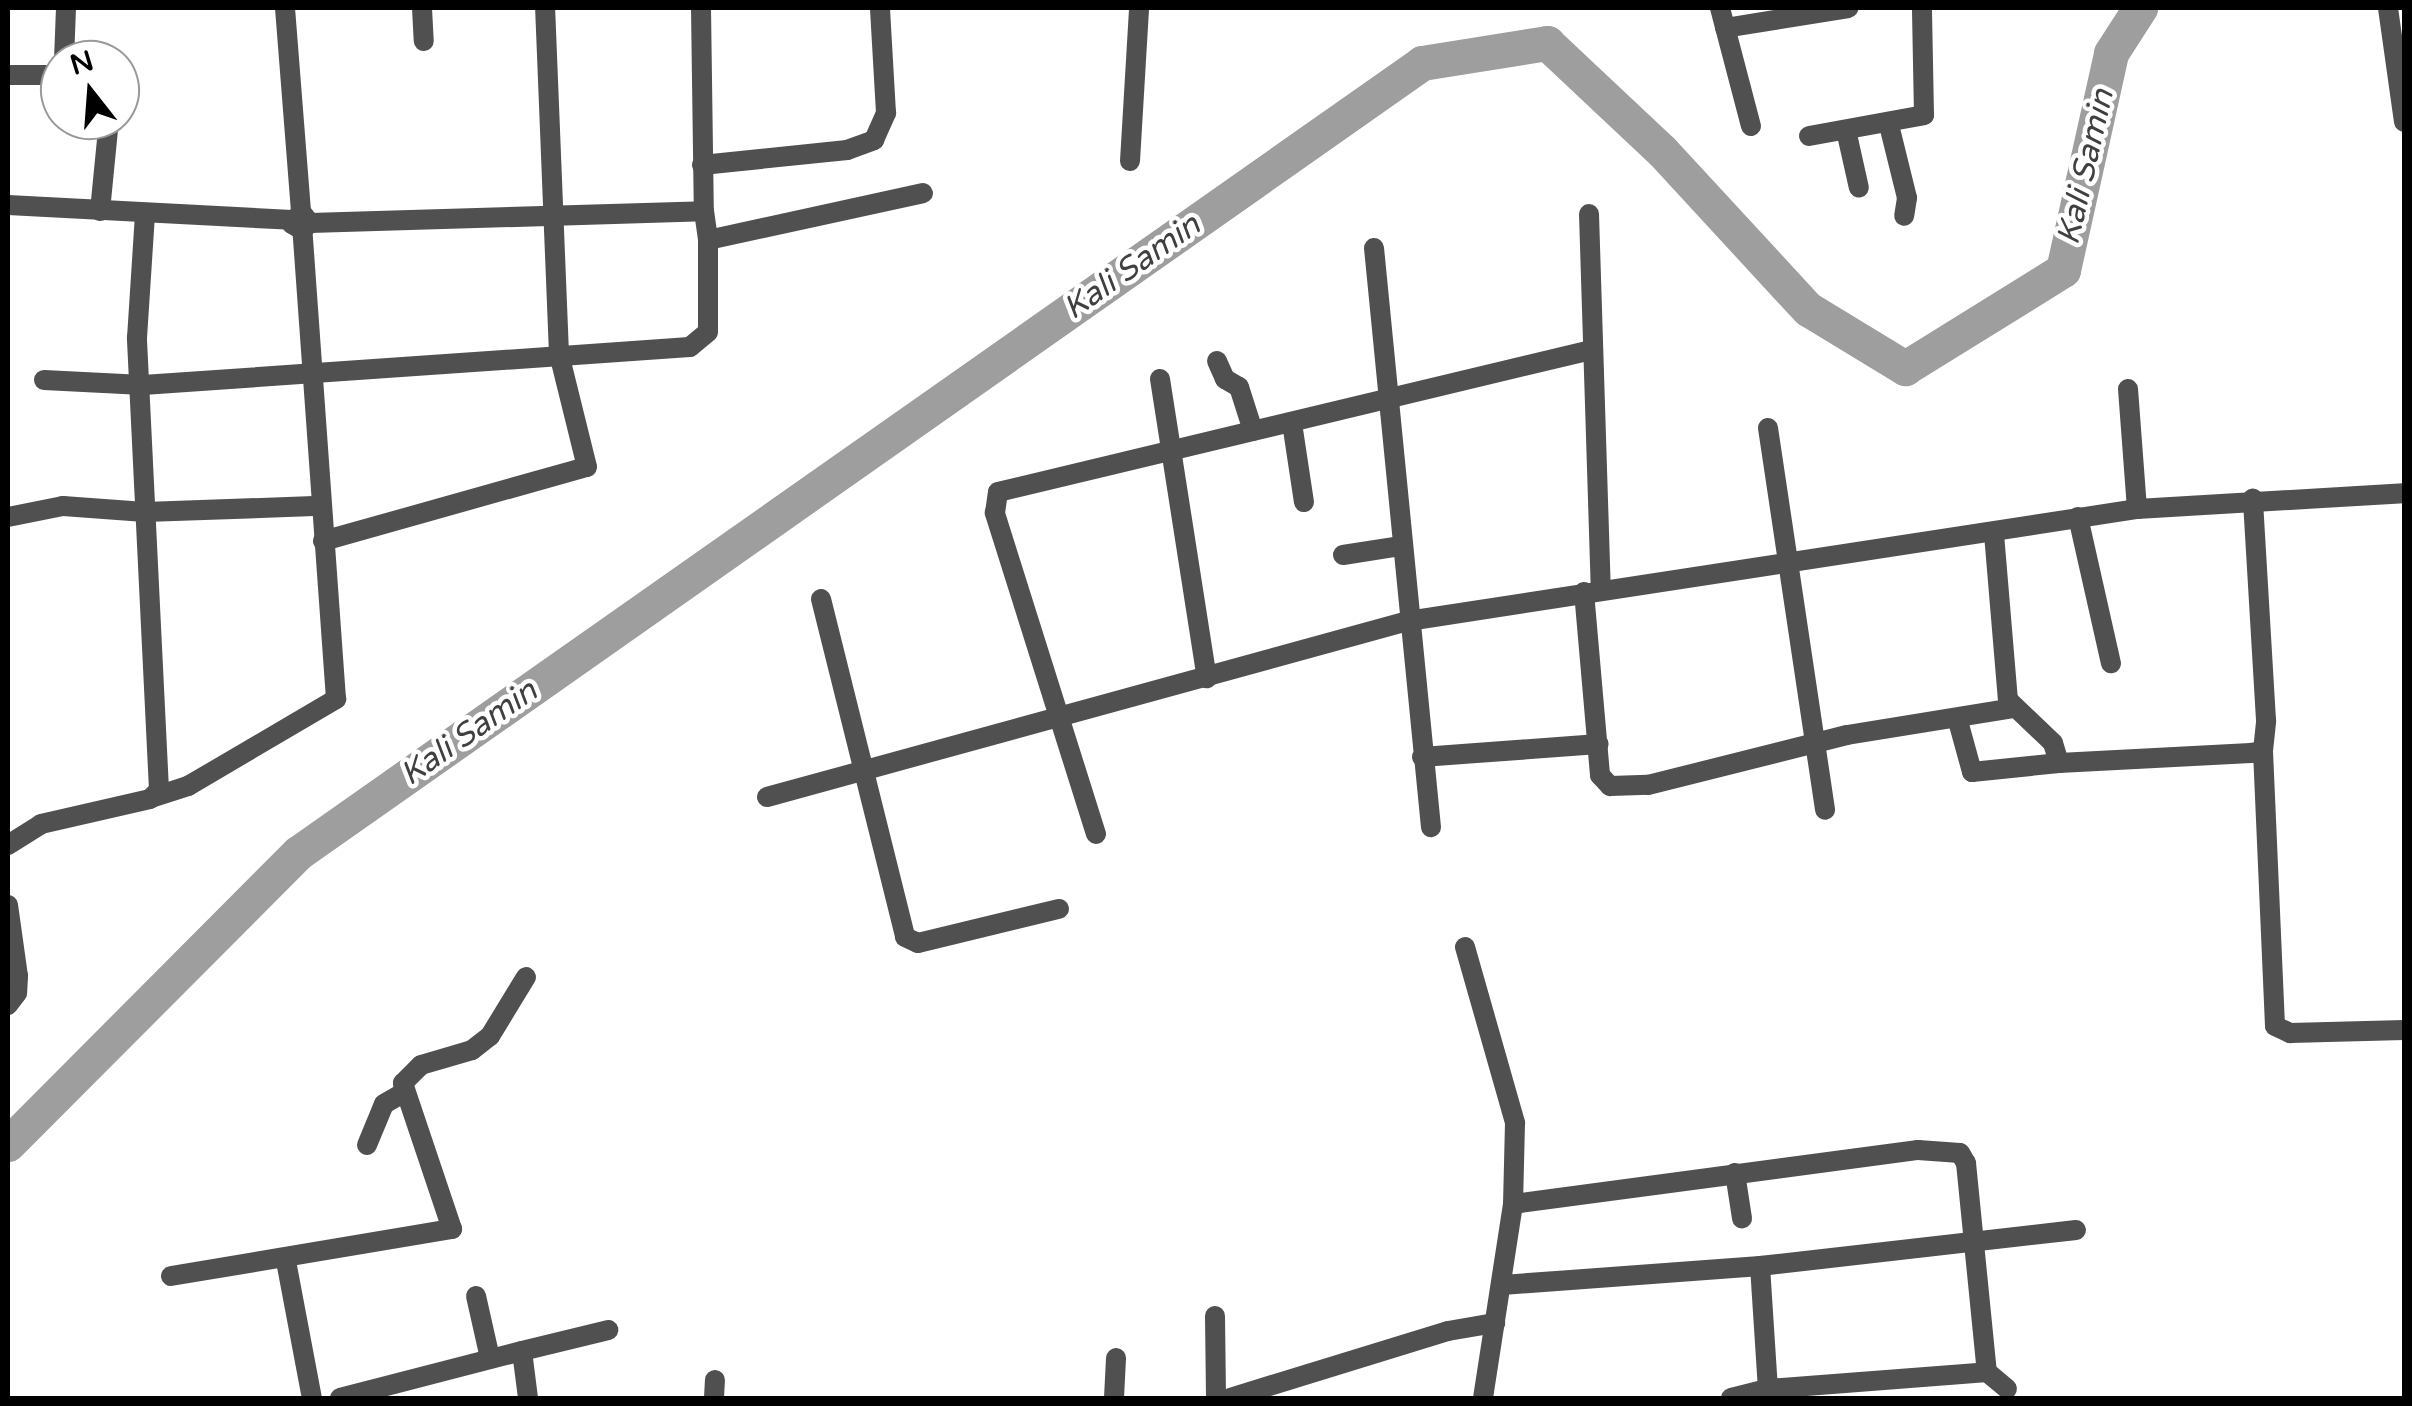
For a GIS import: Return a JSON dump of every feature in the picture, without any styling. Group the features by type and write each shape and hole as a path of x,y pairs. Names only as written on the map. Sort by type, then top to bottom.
{"street":[{"path":"65,40 66,8"},
{"path":"8,845 41,824 188,786 336,699 286,8"},
{"path":"422,8 424,42"},
{"path":"323,541 584,472 559,354 545,8"},
{"path":"44,380 142,384 702,341 710,317 702,166 701,8"},
{"path":"702,166 847,150 874,140 886,114 880,8"},
{"path":"1130,162 1139,8"},
{"path":"1751,126 1723,18 1848,8"},
{"path":"1809,136 1924,116 1922,8"},
{"path":"2388,8 2404,122"},
{"path":"8,75 40,76"},
{"path":"1889,125 1907,198 1904,216"},
{"path":"1846,130 1859,188"},
{"path":"100,211 108,140"},
{"path":"708,240 923,193"},
{"path":"8,205 301,221 704,211"},
{"path":"146,214 137,338 161,775 154,797"},
{"path":"1589,214 1592,591 1603,782 1635,788 1812,743 1958,721 2013,708"},
{"path":"1374,248 1400,546 1431,827"},
{"path":"1096,834 994,498 1004,488 1172,446 1386,403 1591,350"},
{"path":"1217,361 1225,379 1239,388 1253,431"},
{"path":"1160,378 1207,678"},
{"path":"2128,389 2137,509"},
{"path":"1292,423 1304,502"},
{"path":"1768,428 1825,810"},
{"path":"767,797 1408,621 2137,509 2252,498 2404,493"},
{"path":"2252,498 2275,1026 2290,1034 2404,1030"},
{"path":"8,517 62,506 145,512 320,506"},
{"path":"2078,517 2111,664"},
{"path":"1994,534 2005,690 2013,708 2054,743 2059,763"},
{"path":"1343,554 1400,546"},
{"path":"822,599 905,936 912,942 1059,909"},
{"path":"1958,721 1972,772 2263,751"},
{"path":"1422,758 1599,744"},
{"path":"8,905 18,976 17,993 8,1005"},
{"path":"1465,947 1515,1124 1513,1204 1483,1398"},
{"path":"171,1276 260,1259 286,1261 452,1229 452,1213 402,1094 402,1083 421,1066 472,1050 490,1036 526,978"},
{"path":"367,1145 384,1104 402,1094"},
{"path":"1513,1204 1918,1150 1960,1153 1987,1372"},
{"path":"1736,1173 1742,1218"},
{"path":"1502,1285 1760,1266 2076,1230"},
{"path":"286,1261 312,1398"},
{"path":"1760,1266 1768,1388"},
{"path":"476,1296 490,1358"},
{"path":"1216,1316 1216,1398"},
{"path":"1230,1398 1448,1331 1495,1323"},
{"path":"340,1398 608,1330"},
{"path":"522,1350 528,1398"},
{"path":"1114,1398 1116,1358"},
{"path":"1731,1398 1768,1388 1987,1372 2007,1388"}],"waterway":[{"name":"Kali Samin","path":"8,1144 298,853 1422,63 1547,43 1662,151 1808,309 1905,368 2063,270 2111,53 2140,8"}]}
